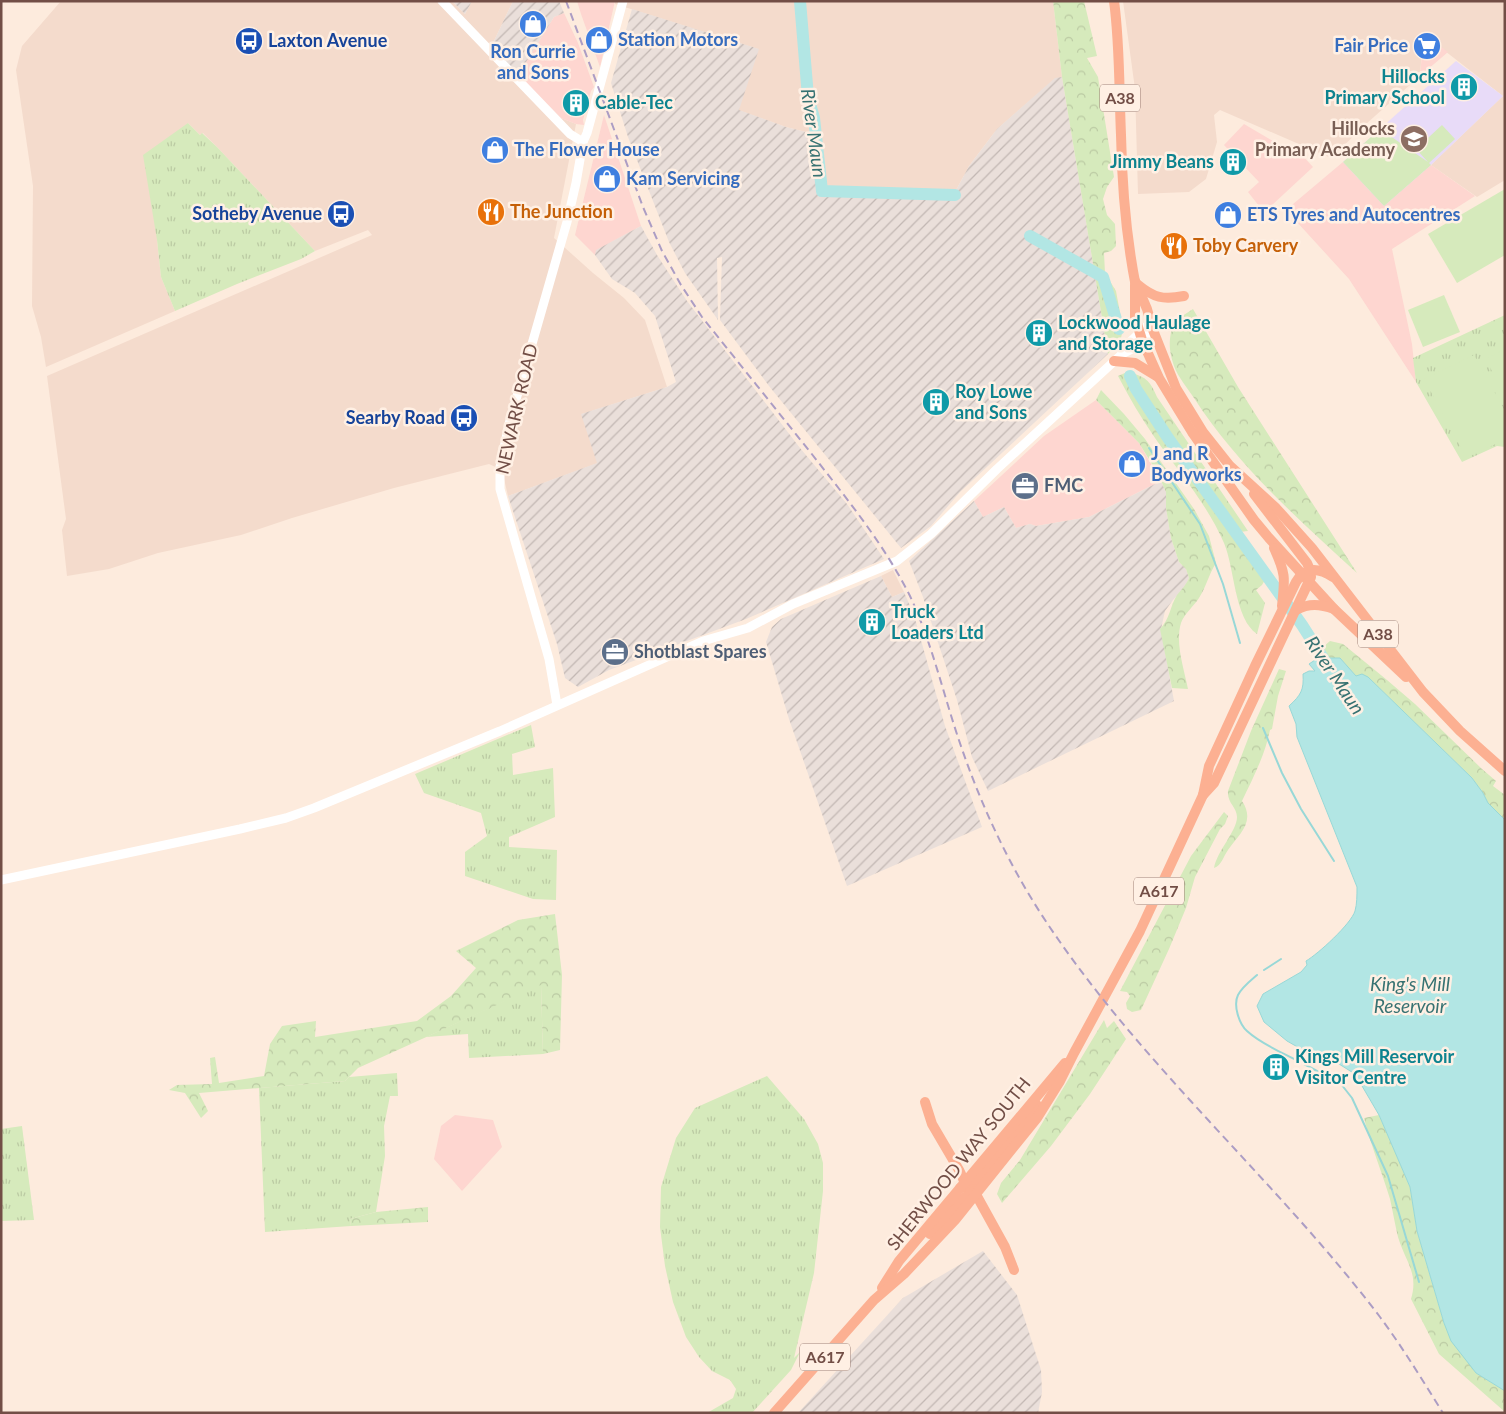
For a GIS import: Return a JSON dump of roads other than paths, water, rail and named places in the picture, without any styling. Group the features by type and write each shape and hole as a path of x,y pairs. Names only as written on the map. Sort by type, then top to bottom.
{"highway":[{"name":"A38","path":"1114,1 1124,195 1129,246 1135,281 1159,378 1192,432 1254,520 1269,538 1306,572"},
{"name":"A38","path":"1135,281 1134,313 1147,331 1189,410 1219,453 1289,522 1312,548 1423,692"},
{"path":"1135,281 1146,291 1160,297 1184,296"},
{"path":"1118,358 1135,363 1159,378"},
{"path":"1242,477 1302,556 1306,572 1319,570 1333,577"},
{"name":"A617","path":"1269,538 1283,569 1288,590"},
{"name":"A617","path":"1288,590 1306,572"},
{"name":"SHERWOOD WAY SOUTH","path":"1203,795 1214,783 1299,608 1309,582 1306,572"},
{"name":"A38","path":"1309,582 1384,658 1423,692 1460,731 1505,771"},
{"name":"SHERWOOD WAY SOUTH","path":"774,1413 874,1300 904,1274 1047,1092 1060,1080 1140,931 1203,795 1209,766 1281,614 1288,590"},
{"path":"1299,608 1316,605 1334,609"},
{"name":"SHERWOOD WAY SOUTH","path":"874,1300 900,1261 970,1191 972,1174 1074,1053"},
{"path":"925,1102 932,1124 970,1191 1005,1247 1014,1270"}],"main road":[{"path":"442,1 570,134 583,142"},
{"name":"NEWARK ROAD","path":"557,705 549,659 500,489 500,467 529,352 567,222 583,142 592,116 623,1"},
{"path":"1,880 286,818 500,732 703,641 748,628 794,604 897,561 932,534 997,469 1118,358 1128,344 1147,331"}],"water":[{"name":"King's Mill Reservoir","path":"1321,656 1340,658 1356,676 1362,674 1368,677 1472,778 1488,803 1505,820 1505,1391 1476,1373 1451,1341 1417,1231 1410,1187 1379,1115 1355,1074 1339,1064 1317,1058 1287,1041 1264,1022 1257,1006 1263,994 1301,972 1307,965 1306,961 1326,946 1341,931 1352,917 1356,908 1357,887 1297,737 1296,724 1289,706 1301,692 1303,674 1315,671 1309,664"}],"waterway":[{"name":"River Maun","path":"800,1 808,97 814,118 822,191 955,195"},
{"name":"River Maun","path":"1030,236 1103,277 1119,329"},
{"name":"River Maun","path":"1130,376 1136,389 1168,438 1302,625 1330,669"},
{"path":"1149,448 1200,524 1223,584 1240,643"},
{"path":"1263,728 1282,773 1301,809 1334,861"},
{"path":"1264,970 1281,959"},
{"path":"1257,975 1246,984 1238,995 1236,1004 1242,1024 1258,1040 1298,1061"},
{"path":"1304,1064 1341,1084 1352,1098 1388,1176 1419,1282"}],"railway":[{"path":"566,1 643,207 662,251 681,285 702,317 864,522 889,558 910,596 925,633 970,772 999,839 1034,903 1085,976 1125,1026 1340,1267 1380,1317 1443,1413"}],"place":[{"name":"Ron Currie and Sons","path":"533,24"},
{"name":"Station Motors","path":"599,40"},
{"name":"Laxton Avenue","path":"249,41"},
{"name":"Fair Price","path":"1427,46"},
{"name":"Hillocks Primary School","path":"1464,87"},
{"name":"Cable-Tec","path":"576,103"},
{"name":"Hillocks Primary Academy","path":"1414,139"},
{"name":"The Flower House","path":"495,150"},
{"name":"Jimmy Beans","path":"1233,162"},
{"name":"Kam Servicing","path":"607,179"},
{"name":"The Junction","path":"491,212"},
{"name":"Sotheby Avenue","path":"341,214"},
{"name":"ETS Tyres and Autocentres","path":"1228,215"},
{"name":"Toby Carvery","path":"1174,246"},
{"name":"Lockwood Haulage and Storage","path":"1039,333"},
{"name":"Roy Lowe and Sons","path":"936,402"},
{"name":"Searby Road","path":"464,418"},
{"name":"J and R Bodyworks","path":"1132,464"},
{"name":"FMC","path":"1025,486"},
{"name":"Truck Loaders Ltd","path":"872,622"},
{"name":"Shotblast Spares","path":"615,652"},
{"name":"Kings Mill Reservoir Visitor Centre","path":"1276,1067"}]}
